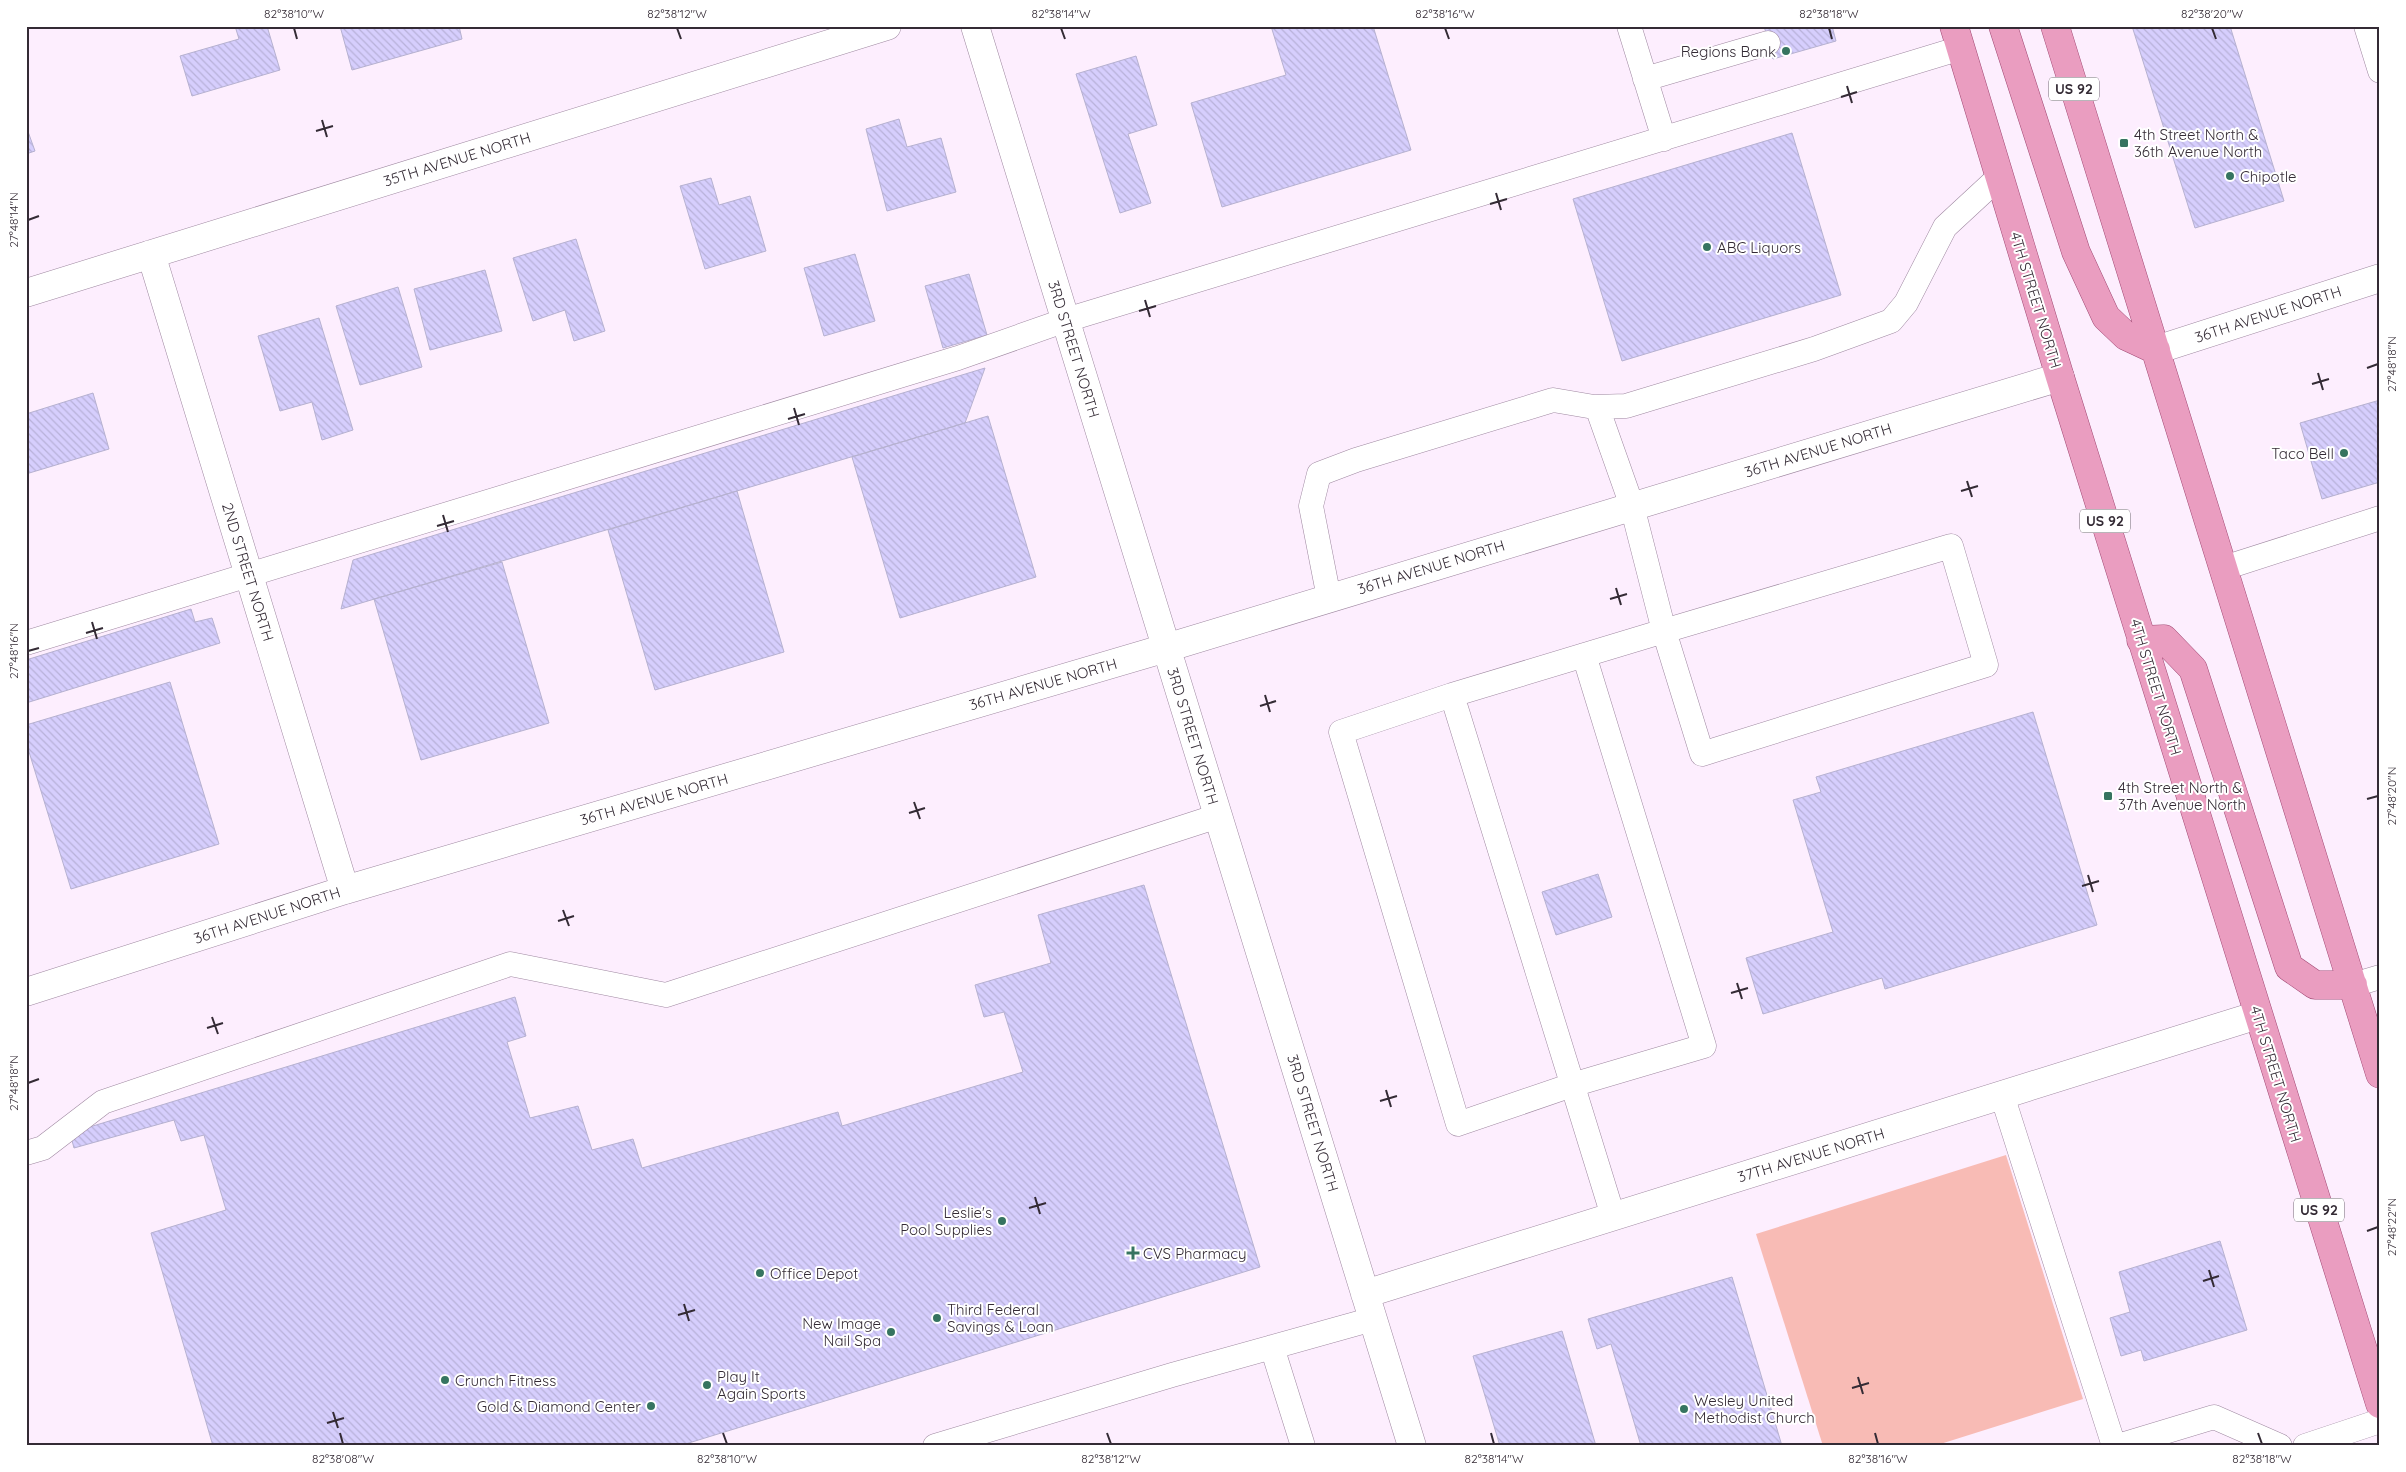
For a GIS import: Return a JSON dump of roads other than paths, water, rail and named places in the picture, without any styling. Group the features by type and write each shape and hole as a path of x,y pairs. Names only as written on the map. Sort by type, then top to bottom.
{"main road":[{"path":"2002,26 2076,252 2106,317 2126,336 2156,350"},
{"name":"US 92","path":"2055,26 2380,1074"},
{"name":"4TH STREET NORTH","path":"1957,37 2060,377 2380,1404"},
{"path":"2142,640 2164,639 2193,668 2289,967 2315,985 2352,985"}],"street":[{"name":"35TH AVENUE NORTH","path":"26,292 887,26"},
{"name":"3RD STREET NORTH","path":"975,26 1412,1446"},
{"name":"2ND STREET NORTH","path":"151,254 345,890"},
{"name":"36TH AVENUE NORTH","path":"2156,350 2380,278"},
{"name":"36TH AVENUE NORTH","path":"26,992 345,890 1166,648 2060,377"},
{"name":"37TH AVENUE NORTH","path":"1365,1294 2258,1015"}],"lane":[{"path":"1629,26 1664,139"},
{"path":"2366,26 2380,71"},
{"path":"26,643 958,358 1066,320 1664,139 1957,37"},
{"path":"1645,79 1768,42"},
{"path":"1329,598 1311,506 1319,474 1356,460 1553,400 1597,407 1626,406 1814,349 1891,321 1906,303 1945,227 1999,177"},
{"path":"1584,655 1704,1046 1572,1085 1458,1124 1342,732 1452,695 1584,655 1664,631 1951,546 1986,665 1702,754 1664,631 1632,506 1597,407"},
{"path":"2224,568 2380,518"},
{"path":"1452,695 1613,1216"},
{"path":"26,1153 43,1148 104,1102 510,964 666,995 1218,816"},
{"path":"2352,985 2380,978"},
{"path":"2002,1095 2114,1446"},
{"path":"935,1446 1163,1377 1373,1319"},
{"path":"1272,1347 1304,1446"},
{"path":"2118,1446 2214,1417 2260,1439 2280,1446"},
{"path":"2305,1446 2380,1421"}],"place":[{"name":"Regions Bank","path":"1786,51"},
{"name":"4th Street North & 36th Avenue North","path":"2124,143"},
{"name":"Chipotle","path":"2230,176"},
{"name":"ABC Liquors","path":"1707,247"},
{"name":"Taco Bell","path":"2344,453"},
{"name":"4th Street North & 37th Avenue North","path":"2108,796"},
{"name":"Leslie's Pool Supplies","path":"1002,1221"},
{"name":"CVS Pharmacy","path":"1133,1253"},
{"name":"Office Depot","path":"760,1273"},
{"name":"Third Federal Savings & Loan","path":"937,1318"},
{"name":"New Image Nail Spa","path":"891,1332"},
{"name":"Crunch Fitness","path":"445,1380"},
{"name":"Play It Again Sports","path":"707,1385"},
{"name":"Gold & Diamond Center","path":"651,1406"},
{"name":"Wesley United Methodist Church","path":"1684,1409"}]}
